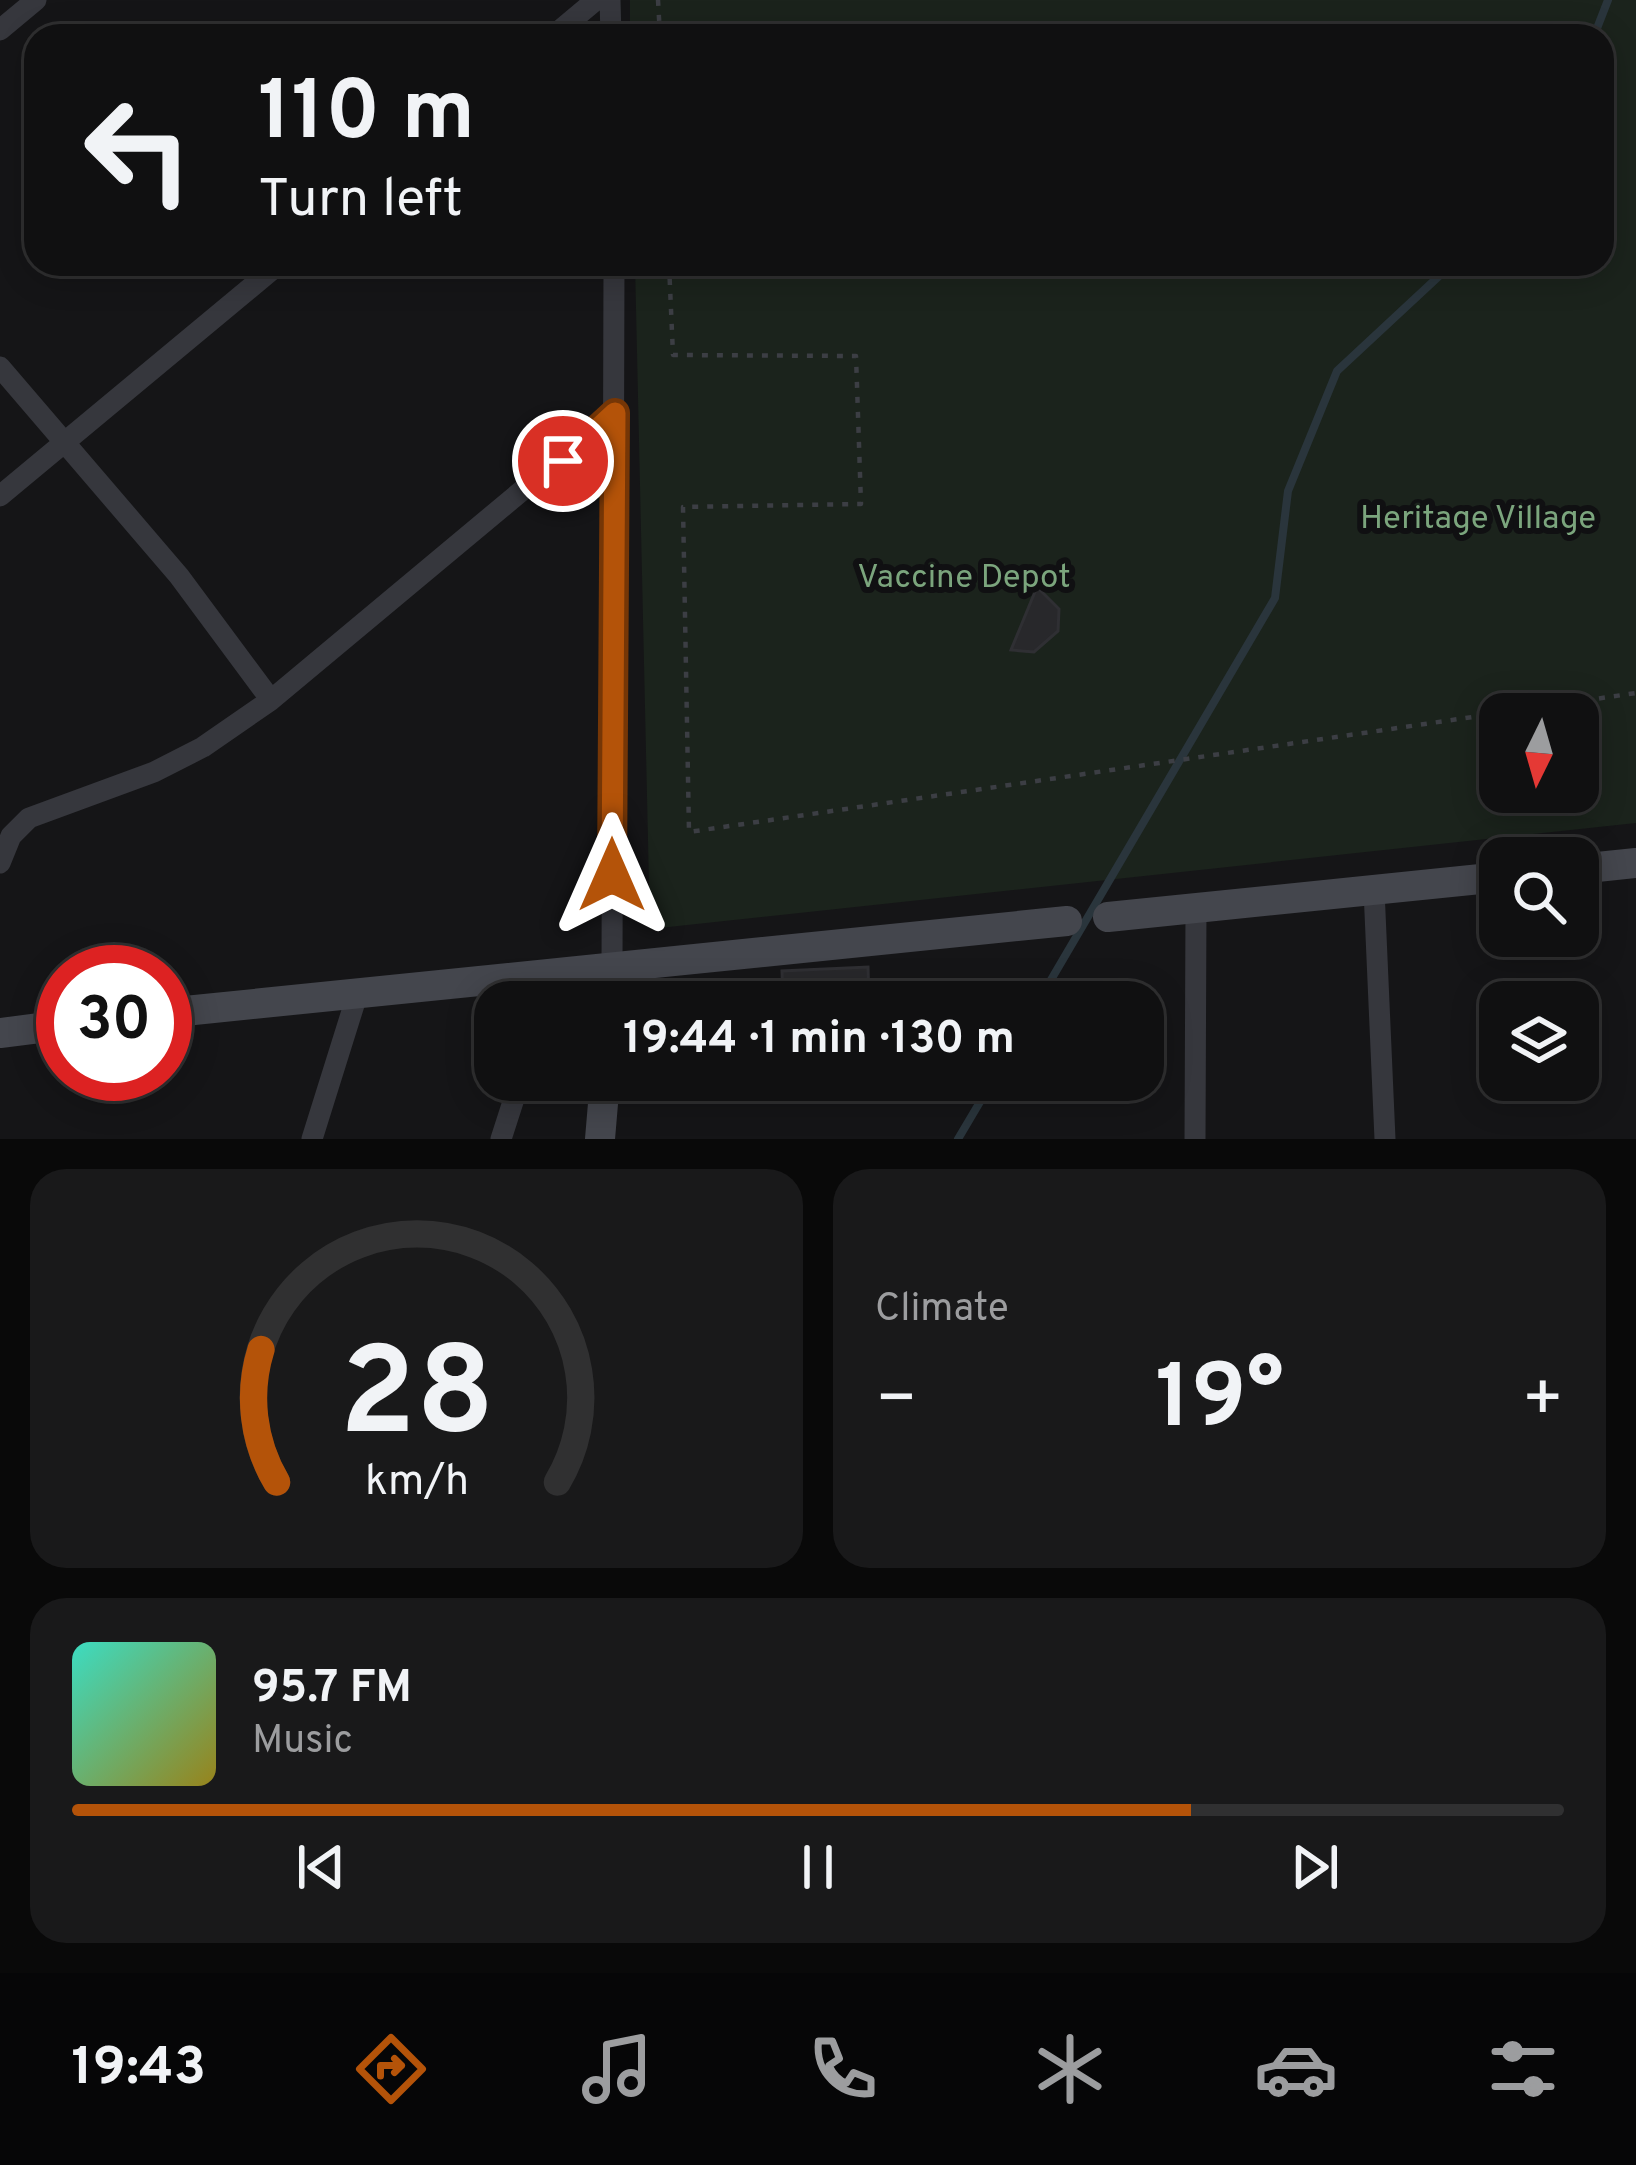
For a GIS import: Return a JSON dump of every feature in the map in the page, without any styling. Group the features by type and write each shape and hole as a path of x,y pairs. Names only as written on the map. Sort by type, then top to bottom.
{"street":[{"path":"0,31 36,0"},
{"path":"567,24 596,0"},
{"path":"0,496 265,276"},
{"path":"611,981 614,276"},
{"path":"0,367 178,576 271,700"},
{"path":"0,863 11,836 29,818 154,772 202,747 271,700 615,413"},
{"path":"1599,867 1636,863"},
{"path":"1108,916 1479,879"},
{"path":"1374,890 1385,1139"},
{"path":"1195,1139 1196,908"},
{"path":"566,981 611,968 1067,921"},
{"path":"192,1010 358,992 474,989"},
{"path":"312,1139 358,992"},
{"path":"0,1033 36,1028"},
{"path":"501,1139 513,1101"},
{"path":"600,1139 603,1101"}],"path":[{"path":"670,276 673,355 856,356 861,504 683,506 689,832 1636,693"}],"green space":[{"name":"Vaccine Depot","path":"630,0 1636,0 1636,823 650,929 635,276 1614,276 1614,24 630,24"}],"building":[{"path":"1037,587 1059,609 1058,631 1034,652 1011,650"},
{"path":"868,967 868,981 782,981 782,971"}],"waterway":[{"path":"1599,24 1608,0"},
{"path":"1050,981 1275,598 1288,491 1337,371 1439,276"},
{"path":"958,1139 981,1101"}],"route":[{"path":"563,461 615,413 612,875"}],"park label":[{"name":"Heritage Village","path":"1478,520"}]}
